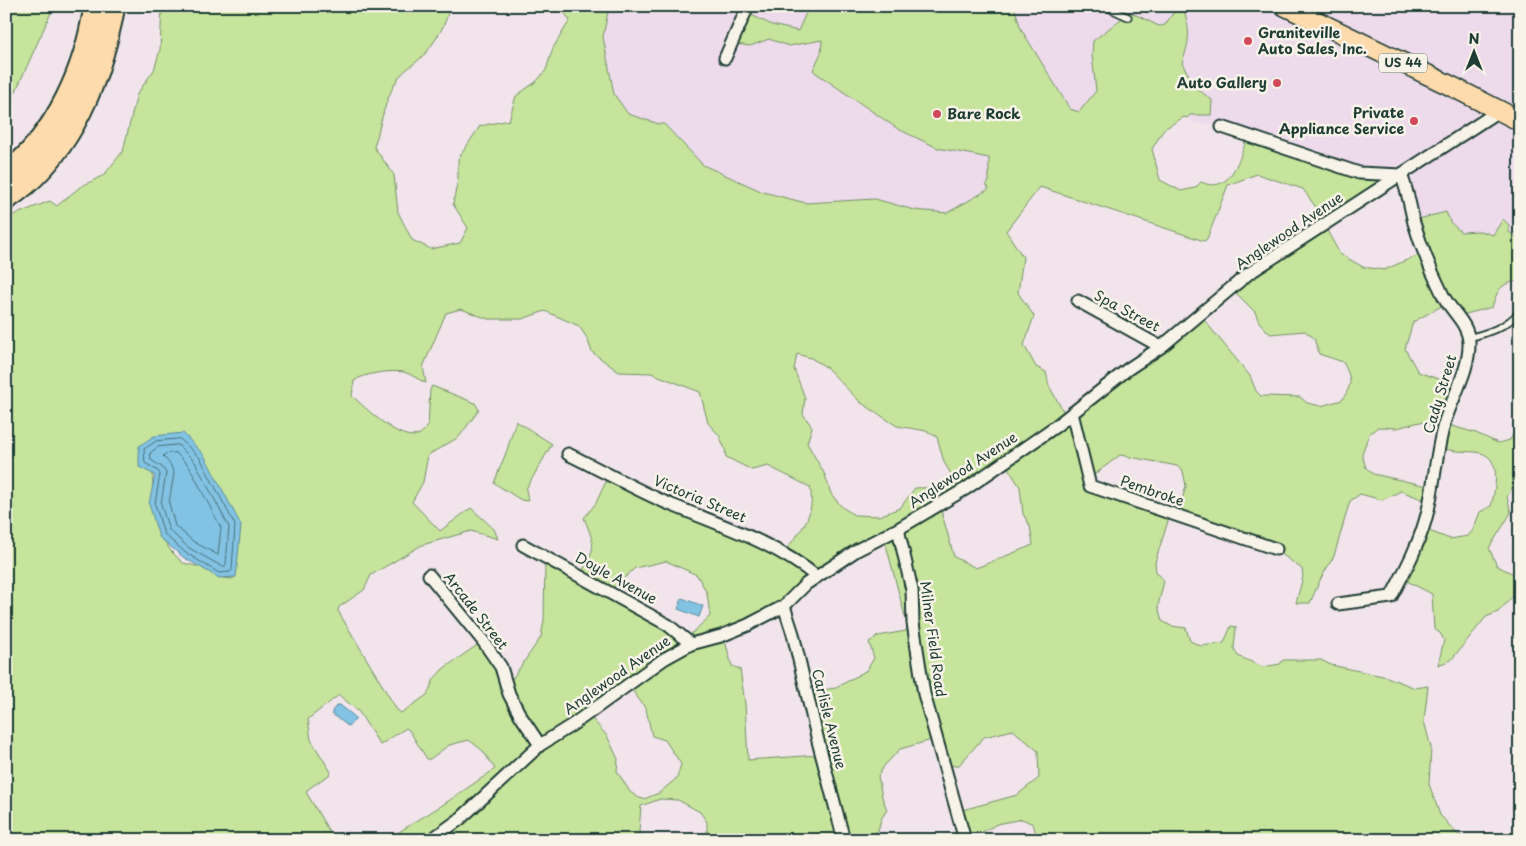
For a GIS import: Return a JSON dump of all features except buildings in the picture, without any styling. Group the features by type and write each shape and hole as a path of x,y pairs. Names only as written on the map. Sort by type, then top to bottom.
{"highway":[{"path":"6,174 26,157 37,144 64,102 83,58 95,6"},
{"path":"6,200 27,183 52,157 73,126 95,80 106,46 114,6"}],"main road":[{"name":"US 44","path":"1285,6 1520,121"}],"street":[{"path":"725,58 748,6"},
{"name":"Anglewood Avenue","path":"435,837 460,819 540,745 572,725 664,659 691,644 721,636 748,625 784,606 806,584 857,550 898,529 967,488 1072,414 1128,369 1161,346 1248,274 1500,110"},
{"path":"1222,127 1359,173 1401,175 1407,189 1414,223 1442,295 1464,325 1468,338"},
{"name":"Spa Street","path":"1078,302 1161,346"},
{"name":"Cady Street","path":"1338,604 1391,597 1412,556 1428,512 1445,423 1468,354 1468,338"},
{"name":"Pembroke","path":"1072,414 1090,486 1276,549"},
{"name":"Victoria Street","path":"568,454 660,500 756,540 800,563 817,577"},
{"name":"Milner Field Road","path":"898,529 912,590 913,623 924,694 965,840"},
{"name":"Doyle Avenue","path":"523,545 668,625 691,644"},
{"name":"Arcade Street","path":"429,575 483,641 501,667 510,696 520,716 540,745"},
{"name":"Carlisle Avenue","path":"784,606 844,840"}],"lane":[{"path":"1104,6 1128,17"},
{"path":"1468,338 1489,332 1513,319 1520,311"}],"shaded area":[{"path":"609,6 809,6 798,32 772,25 745,12 750,46 769,39 789,46 822,40 821,53 813,70 816,73 898,129 938,148 989,158 989,189 947,213 914,210 875,199 806,203 763,192 703,165 664,124 628,114 614,94 603,37"},
{"path":"1014,6 1178,6 1165,25 1093,41 1092,55 1096,91 1079,112 1070,109 1021,29"},
{"path":"1183,6 1520,6 1520,19 1513,27 1520,32 1520,239 1509,232 1493,235 1480,231 1461,232 1450,222 1415,220 1403,179 1358,171 1219,125 1196,123 1187,118 1212,100 1196,88 1182,63 1189,42 1189,30"}],"green space":[{"path":"6,6 54,6 6,113"},
{"path":"162,6 448,6 446,18 435,40 422,57 401,74 394,85 374,147 394,175 398,212 412,240 431,249 460,243 468,228 453,204 458,179 458,159 480,126 509,120 516,96 537,81 546,70 553,48 570,20 561,9 562,6 609,6 603,37 614,94 628,114 664,124 703,165 763,192 806,203 875,199 914,210 947,213 989,189 986,184 989,182 989,158 938,148 898,129 816,73 813,70 821,53 822,40 789,46 769,39 750,46 736,44 745,12 772,25 798,31 809,6 1014,6 1021,29 1070,109 1079,112 1096,91 1092,55 1093,41 1130,12 1159,26 1165,25 1178,6 1183,6 1188,35 1187,47 1182,63 1196,88 1212,100 1211,115 1190,115 1164,129 1152,149 1160,180 1181,191 1195,188 1201,182 1211,185 1220,184 1233,172 1242,154 1248,135 1358,171 1392,174 1326,222 1303,189 1257,174 1228,185 1207,239 1204,241 1040,187 1006,231 1023,257 1018,293 1034,316 1024,345 1036,367 1046,372 1049,386 1066,416 1200,315 1250,376 1256,391 1261,396 1300,397 1307,403 1321,406 1342,400 1350,385 1350,377 1343,362 1319,354 1314,338 1305,331 1270,334 1259,322 1255,312 1232,289 1324,225 1340,254 1363,267 1384,270 1423,253 1415,220 1446,212 1450,222 1461,232 1480,231 1493,235 1503,219 1509,225 1509,232 1520,239 1520,282 1512,282 1503,286 1498,292 1492,307 1462,315 1447,303 1413,322 1405,349 1418,372 1456,385 1445,424 1476,433 1498,443 1510,440 1520,421 1520,467 1517,479 1507,497 1511,513 1489,548 1497,566 1520,577 1520,589 1498,612 1486,617 1451,660 1438,665 1444,640 1440,633 1434,629 1432,594 1401,578 1424,529 1450,539 1468,536 1473,530 1480,512 1491,506 1496,481 1494,465 1490,458 1484,454 1452,451 1440,447 1441,428 1420,422 1397,428 1378,427 1369,434 1362,454 1366,468 1373,474 1432,487 1427,501 1401,491 1382,500 1360,494 1350,501 1334,556 1321,578 1310,603 1296,603 1303,577 1302,569 1276,550 1177,517 1186,486 1183,471 1177,466 1120,455 1086,481 1169,518 1155,562 1156,571 1164,581 1158,606 1162,621 1171,626 1186,628 1190,641 1201,646 1224,643 1231,626 1236,627 1234,648 1238,656 1263,667 1280,664 1283,660 1321,660 1331,665 1387,677 1415,688 1428,686 1424,721 1431,748 1429,784 1440,815 1457,834 1471,840 1038,840 1033,824 1022,819 997,824 983,832 962,836 955,812 1017,795 1039,778 1038,751 1013,730 984,737 959,765 943,767 935,739 900,749 884,766 878,776 882,797 887,810 881,819 878,831 859,840 707,840 707,822 700,812 678,800 660,799 641,806 639,831 643,840 386,840 495,769 483,751 469,740 449,745 430,759 427,759 406,728 380,745 359,712 339,695 308,719 311,740 331,772 306,792 334,840 6,840 6,218 50,201 57,206 80,187 104,175 123,151 137,94 154,70 160,50","holes":["461,309 488,319 522,319 545,311 579,326 587,338 592,352 619,372 651,373 700,392 708,423 719,435 726,457 752,470 768,466 810,487 811,506 806,522 784,552 608,477 596,503 584,518 591,536 592,548 591,554 579,577 545,561 544,620 541,637 508,685 480,643 443,669 434,679 427,695 401,713 397,710 338,611 339,607 364,590 371,575 422,545 471,531 498,539 494,529 471,508 440,531 412,502 423,482 428,455 459,437 479,410 475,403 432,386 430,390 428,426 420,434 412,436 394,430 374,416 352,396 354,381 358,378 378,373 404,372 426,383 423,367 446,313","797,354 811,358 826,367 860,402 897,426 927,431 937,437 944,462 951,474 950,485 915,488 900,508 879,516 854,515 842,507 831,494 825,475 807,443 812,427 803,414 805,398 794,369","1005,463 1020,487 1023,514 1030,526 1033,545 976,568 954,557 939,503","153,470 235,527 233,579 223,578 214,570 183,563 171,551 158,531 152,509","883,536 907,624 906,631 878,636 869,642 874,658 867,670 836,688 806,692 818,755 748,760 745,704 740,669 732,666 723,634 781,606","666,561 697,575 707,593 710,616 688,637 609,592 635,568","627,683 646,709 652,736 665,740 681,764 677,778 659,793 644,799 639,798 630,792 617,771 618,759 607,736 588,714"]},
{"path":"516,421 552,444 526,489 528,501 521,500 494,483"}],"water":[{"path":"183,433 204,455 241,525 236,577 219,578 183,557 159,537 149,504 155,475 139,467 139,446 154,436"},
{"path":"682,598 703,606 699,617 678,609"},
{"path":"337,705 340,705 355,717 355,720 348,726 332,714"}],"place":[{"name":"Graniteville Auto Sales, Inc.","path":"1248,41"},
{"name":"Auto Gallery","path":"1277,83"},
{"name":"Bare Rock","path":"937,114"},
{"name":"Private Appliance Service","path":"1414,121"}]}
